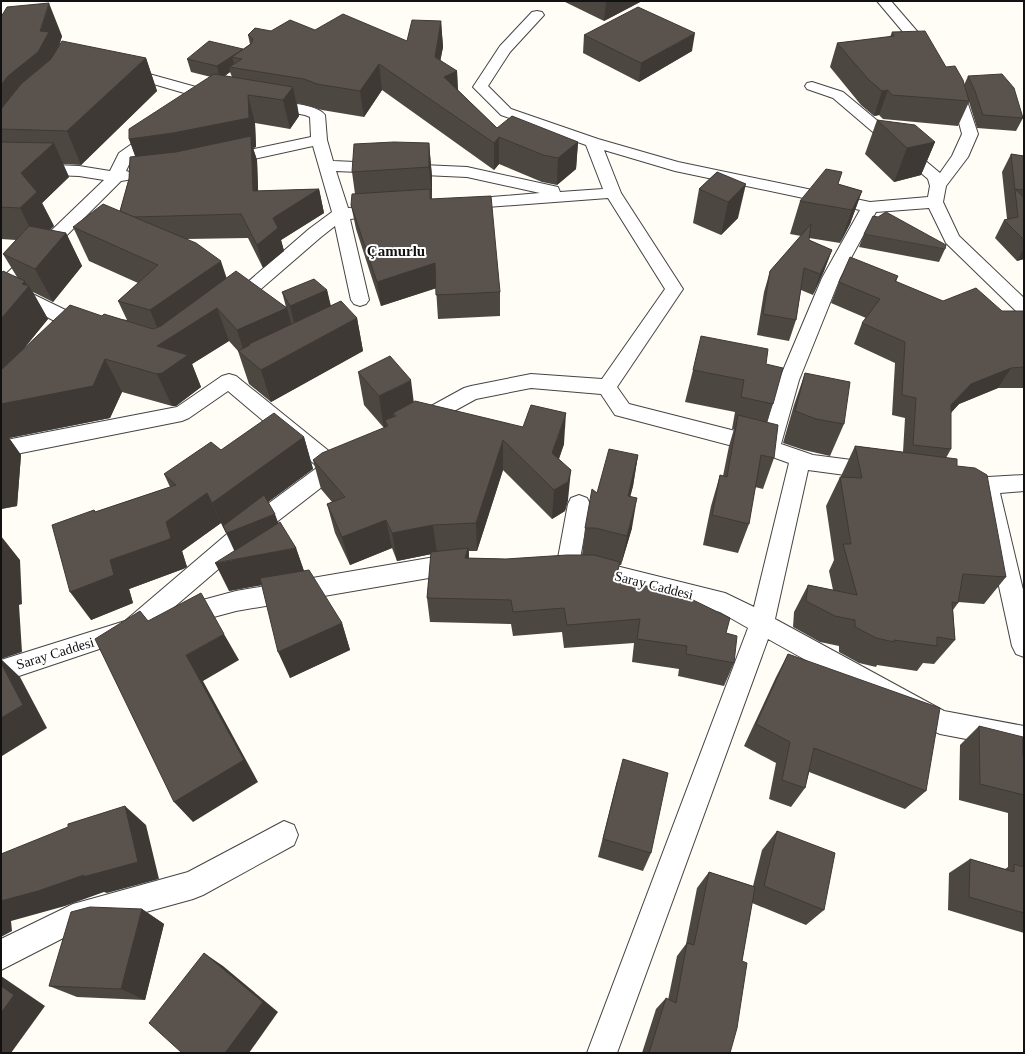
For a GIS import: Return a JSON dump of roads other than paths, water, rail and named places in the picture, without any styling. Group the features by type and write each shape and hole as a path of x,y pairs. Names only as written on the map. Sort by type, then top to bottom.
{"street":[{"path":"884,1 944,71 962,104 970,134 960,157 938,186"},
{"path":"537,15 505,49 480,86 506,112 593,142 675,166 870,207 936,202"},
{"path":"113,68 218,93 190,109"},
{"path":"812,86 838,95 935,177 938,186 936,202 952,239 1024,309"},
{"path":"256,102 309,111 317,115 318,140 341,214 360,300"},
{"path":"103,333 73,322 3,292 12,278 116,177 125,156 170,123"},
{"path":"213,163 318,140"},
{"path":"593,142 613,193 674,289 607,387"},
{"path":"326,166 467,172 572,196"},
{"path":"1,168 79,171 116,177 139,175"},
{"path":"449,205 613,193"},
{"path":"770,448 789,380 822,300 832,278 870,207"},
{"path":"222,313 315,233 341,214 395,210"},
{"path":"1,268 27,264"},
{"path":"1,448 182,413 236,377 333,467"},
{"path":"402,430 471,393 531,381 607,387"},
{"path":"607,387 622,410 770,448 800,460 812,463 896,473"},
{"path":"133,628 235,540 333,467 361,452"},
{"path":"602,1053 762,623 800,460"},
{"path":"1024,483 980,484 1024,646"},
{"name":"Saray Caddesi","path":"579,504 557,567 591,569 725,603 940,722 1024,738"},
{"name":"Saray Caddesi","path":"1,671 133,628 236,601 446,564 482,562"},
{"path":"1,954 73,918 193,885 284,836"}],"district":[{"name":"Çamurlu","path":"396,251"}]}
